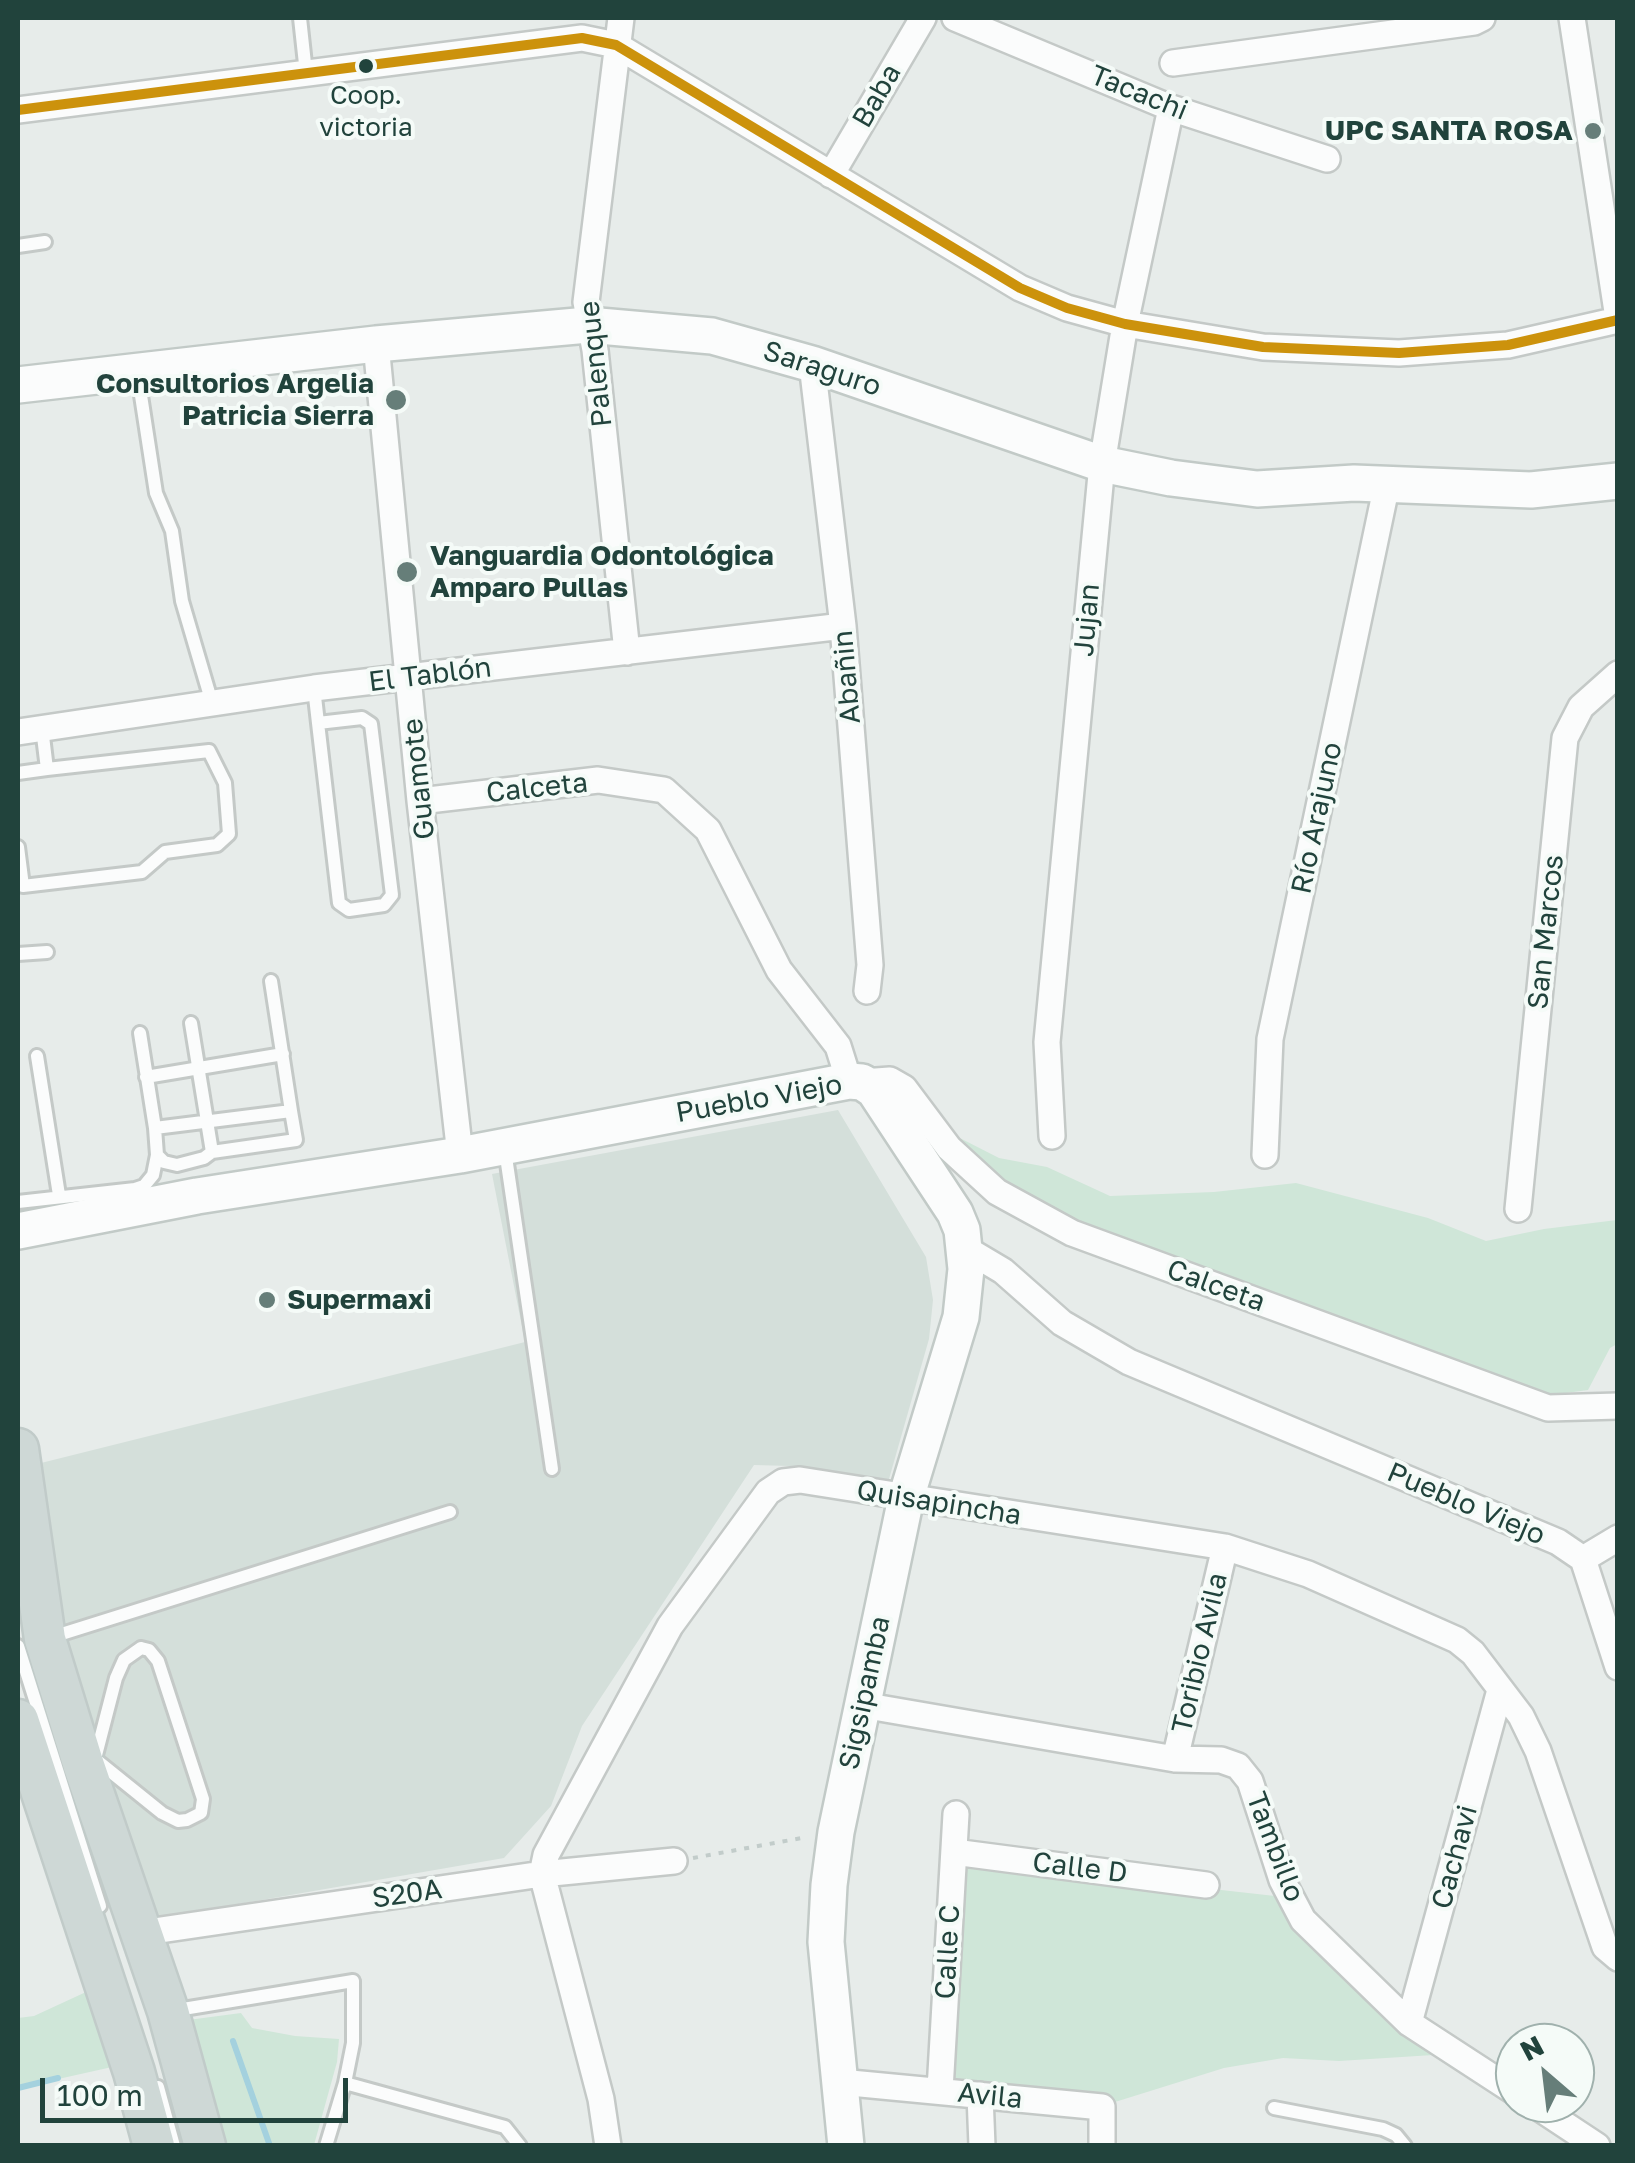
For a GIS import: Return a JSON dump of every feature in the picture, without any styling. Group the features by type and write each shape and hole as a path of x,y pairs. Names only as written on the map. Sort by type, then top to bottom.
{"main road":[{"path":"18,1449 31,1643 89,1761 124,1931 168,2012 205,2146"},
{"path":"18,1720 134,2072 154,2146"}],"street":[{"name":"Palenque","path":"620,18 586,302 595,350 628,652"},
{"name":"Baba","path":"831,175 923,18"},
{"name":"Tacachi","path":"955,18 1170,108 1327,160"},
{"path":"1173,63 1482,18"},
{"path":"18,110 582,38 616,45 1020,288 1067,308 1126,324 1263,347 1398,354 1508,345 1618,319 1572,18"},
{"name":"Jujan","path":"1052,1136 1047,1042 1102,464 1170,108"},
{"name":"Saraguro","path":"18,384 588,325 712,336 812,364 1102,464 1257,490 1354,483 1531,490 1618,481"},
{"name":"Guamote","path":"376,344 420,801 460,1154"},
{"name":"Abañin","path":"812,364 843,626 870,965 867,991"},
{"name":"Río Arajuno","path":"1265,1155 1270,1039 1387,484"},
{"name":"El Tablón","path":"30,730 314,688 843,626"},
{"name":"San Marcos","path":"1518,1208 1565,738 1581,708 1618,674"},
{"name":"Calceta","path":"420,801 598,780 664,790 708,830 779,970 838,1046 856,1081 890,1080 904,1088 950,1148 997,1192 1072,1233 1548,1408 1618,1406"},
{"name":"Pueblo Viejo","path":"18,1231 195,1179 460,1154 856,1081 874,1090 955,1214 966,1249 1002,1271 1062,1323 1128,1362 1558,1542 1583,1559"},
{"name":"Sigsipamba","path":"846,2146 826,1942 836,1832 906,1498 961,1317 966,1290 966,1249"},
{"name":"Quisapincha","path":"542,1874 554,1837 670,1626 768,1492 783,1482 800,1480 1224,1547 1308,1574 1457,1640 1473,1653 1521,1716 1538,1751 1605,1947 1618,1958"},
{"path":"1618,1538 1583,1559 1618,1667"},
{"name":"Toribio Avila","path":"1175,1759 1224,1547"},
{"name":"Cachavi","path":"1410,2023 1500,1690"},
{"name":"Tambillo","path":"862,1705 1175,1759 1221,1760 1238,1766 1250,1781 1282,1880 1304,1920 1410,2023 1495,2079"},
{"name":"Calle C","path":"940,2090 956,1814"},
{"name":"Calle D","path":"954,1852 1206,1884"},
{"name":"S20A","path":"124,1931 542,1874 674,1861"},
{"path":"542,1874 601,2100 608,2146"},
{"name":"Avila","path":"840,2082 1102,2107 1102,2146"},
{"path":"980,2094 982,2146"},
{"path":"1562,2123 1597,2146"}],"lane":[{"path":"300,18 306,73"},
{"path":"18,246 45,242"},
{"path":"137,370 156,494 172,531 182,601 212,704"},
{"path":"314,688 318,723 339,903 349,910 384,905 392,895 370,724 362,718 318,723"},
{"path":"30,730 47,769"},
{"path":"18,773 209,751 225,783 229,834 216,845 165,852 142,872 20,886 18,847"},
{"path":"18,954 47,952"},
{"path":"212,1152 296,1140 271,981"},
{"path":"158,1155 195,1179 212,1152 191,1023"},
{"path":"18,1202 144,1186 153,1175 158,1155 140,1033"},
{"path":"146,1077 282,1054"},
{"path":"37,1056 59,1196"},
{"path":"155,1128 291,1111"},
{"path":"504,1146 552,1470"},
{"path":"124,1931 31,1643 450,1512"},
{"path":"18,1544 40,1666 106,1870 158,2010 184,2094 194,2146"},
{"path":"148,1650 158,1661 203,1799 202,1813 178,1821 89,1761 124,1660 133,1651 148,1650"},
{"path":"168,2012 353,1981 353,2044 326,2146"},
{"path":"156,2079 174,2146"},
{"path":"345,2083 505,2127 520,2146"},
{"path":"1274,2108 1383,2129 1396,2135 1405,2146"}],"path":[{"path":"674,1861 836,1832"}],"shaded area":[{"path":"838,1110 926,1257 933,1300 929,1339 887,1486 790,1466 754,1465 582,1726 551,1806 504,1858 135,1922 62,1650 33,1465 525,1342 492,1174"}],"green space":[{"path":"948,1132 999,1158 1047,1167 1110,1196 1214,1192 1296,1183 1428,1218 1486,1241 1617,1220 1617,1344 1610,1348 1588,1390 1551,1395 1112,1248 1002,1193"},
{"path":"961,1861 1275,1896 1341,1975 1434,2048 1433,2055 1339,2061 1283,2058 1224,2068 1115,2102 946,2085"},
{"path":"86,1992 112,2067 18,2088 18,2018 34,2016"},
{"path":"241,2013 252,2028 339,2039 337,2062 314,2145 223,2145 188,2020"}],"waterway":[{"path":"233,2041 270,2146"},
{"path":"18,2088 58,2078"}],"transit line":[{"path":"18,110 582,38 616,45 1020,288 1067,308 1125,324 1263,347 1399,353 1508,345 1618,320"}],"place":[{"name":"Coop. victoria","path":"366,66"},
{"name":"UPC SANTA ROSA","path":"1593,131"},
{"name":"Consultorios Argelia Patricia Sierra","path":"396,400"},
{"name":"Vanguardia Odontológica Amparo Pullas","path":"407,572"},
{"name":"Supermaxi","path":"267,1300"}]}
